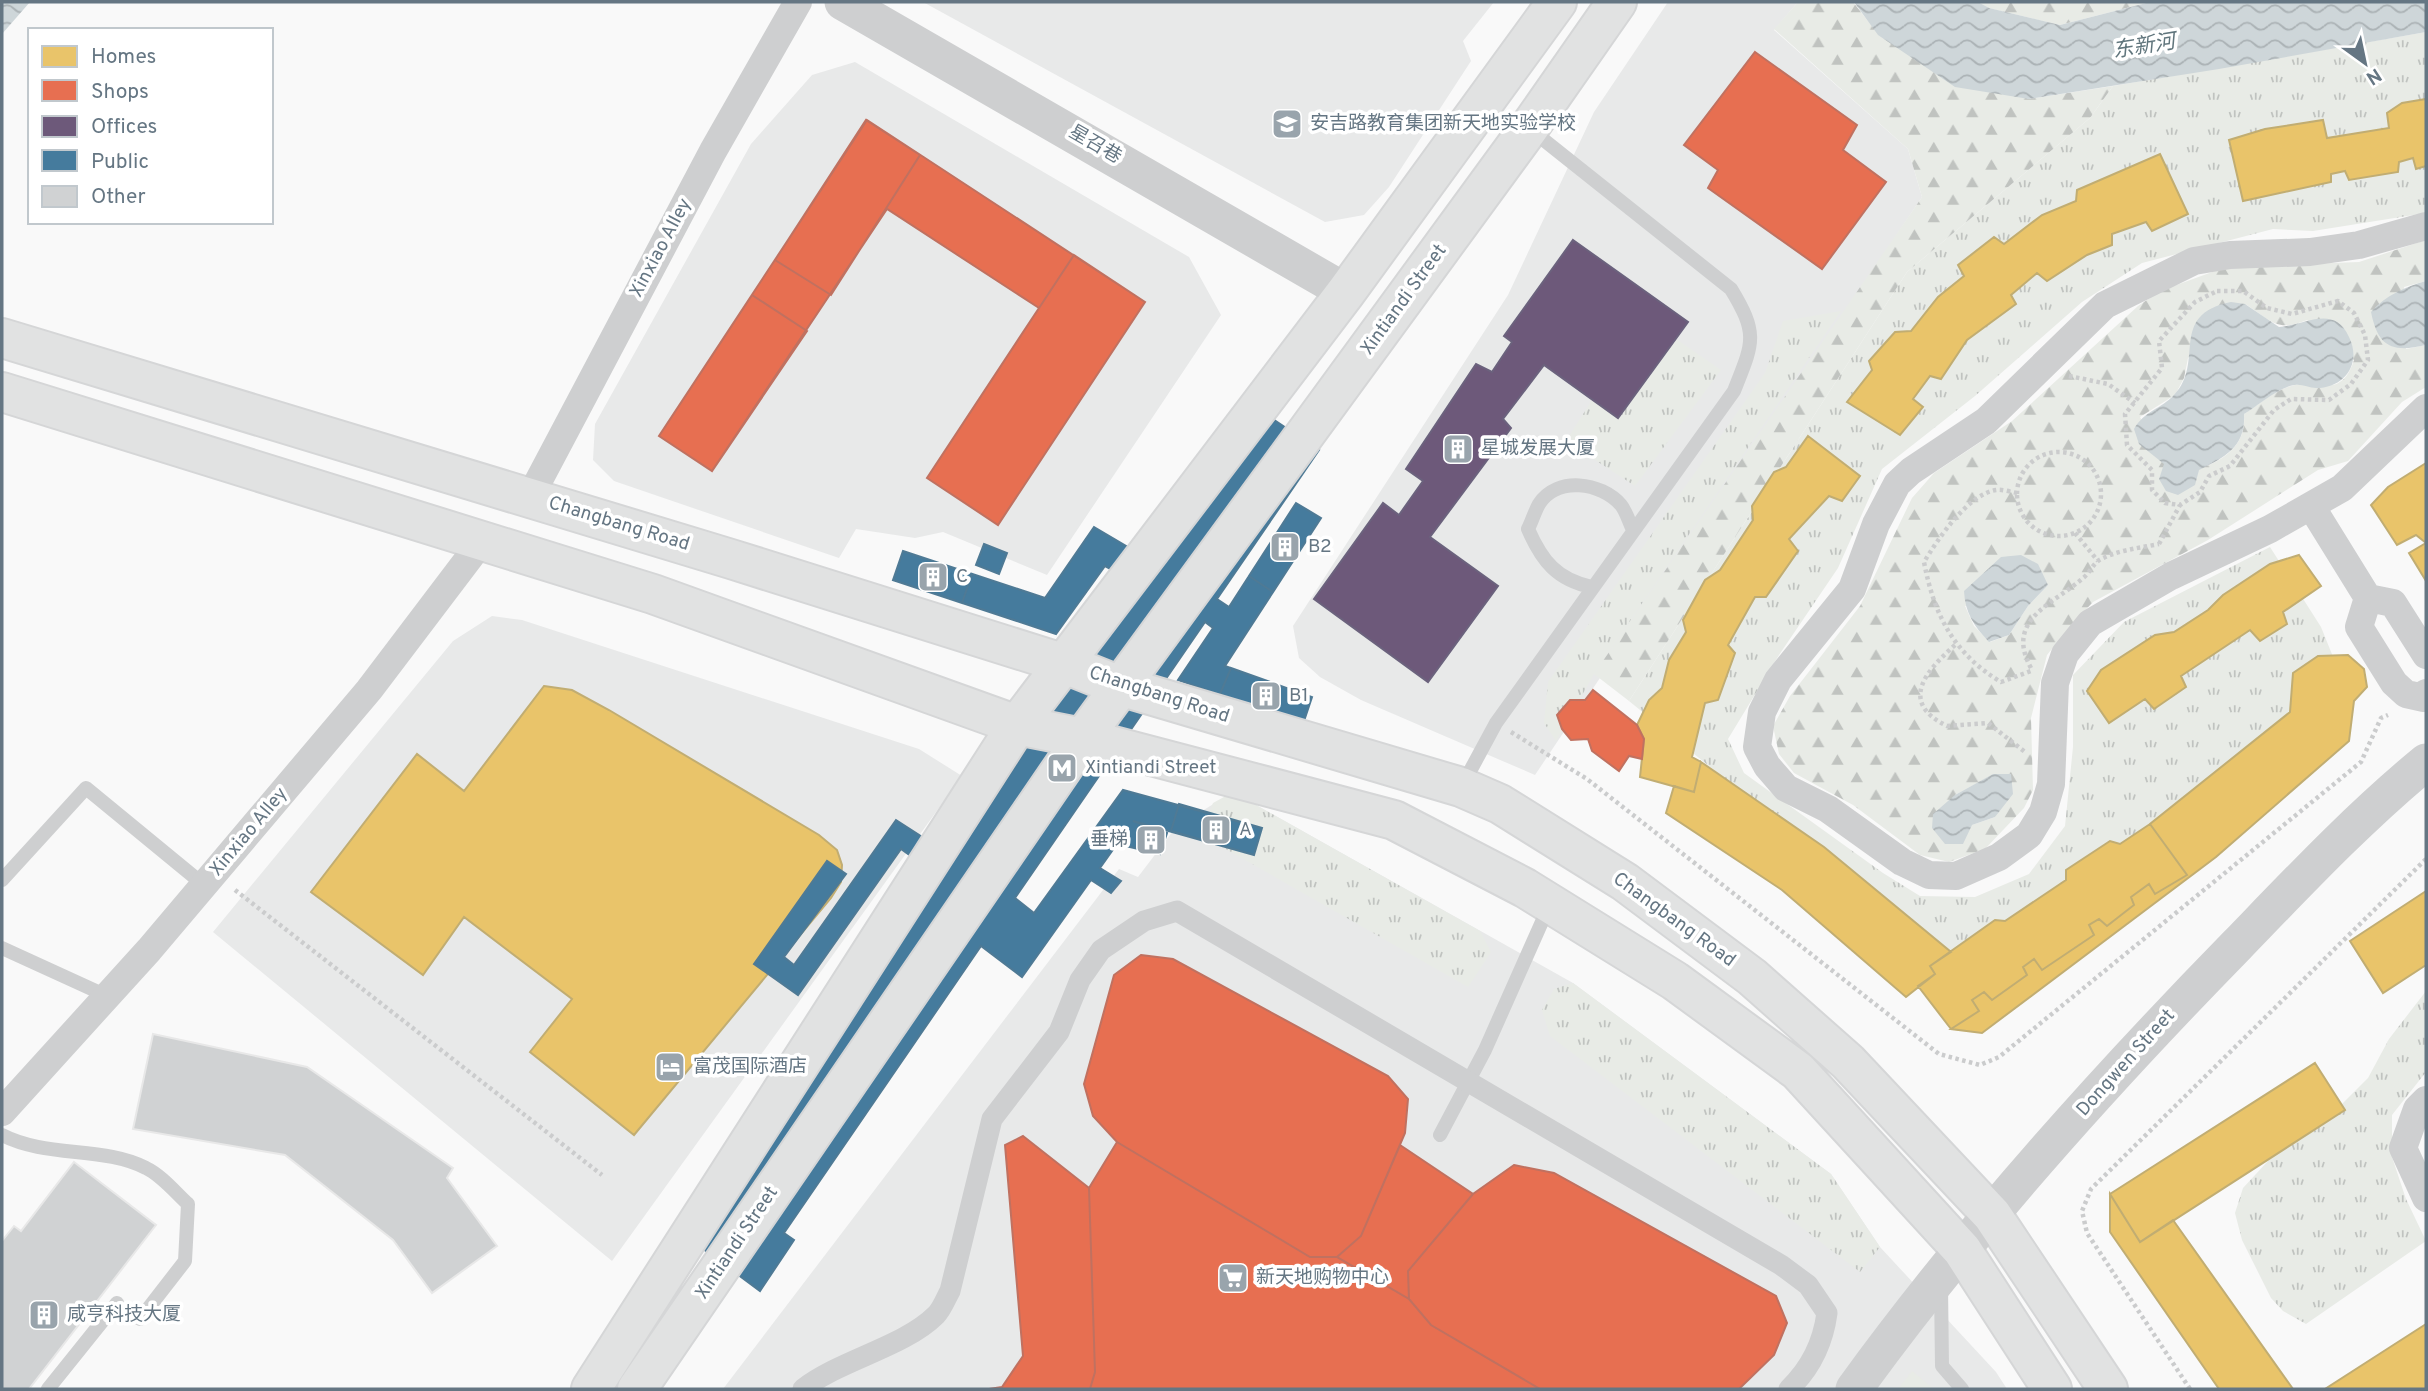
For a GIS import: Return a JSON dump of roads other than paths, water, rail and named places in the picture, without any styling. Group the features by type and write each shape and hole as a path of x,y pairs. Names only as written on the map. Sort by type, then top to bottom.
{"main road":[{"path":"591,1389 1017,725 1346,292 1557,2"},
{"name":"Xintiandi Street","path":"637,1389 1083,738 1529,128 1617,2"},
{"name":"Changbang Road","path":"2,338 530,497 1065,664 1120,686 1461,787 1500,804 1625,882 1752,977 1848,1062 1992,1215 2108,1389"},
{"path":"2,392 653,594 1017,725 1083,738 1394,820 1550,904 1675,981 1798,1072 2052,1389"}],"street":[{"name":"Xinxiao Alley","path":"530,497 713,150 798,2"},
{"name":"星召巷","path":"843,2 1346,292"},
{"path":"2426,226 2358,245 2310,252 2230,255 2193,261 2105,305 2045,367 1986,421 1911,471 1897,484 1876,524 1852,589 1778,680 1762,712 1757,747 1766,766 1786,788 1828,809 1902,862 1930,875 1956,876 1999,856 2029,835 2043,812 2052,784 2055,683 2065,654 2090,623 2171,576 2342,488 2426,408"},
{"path":"2311,506 2368,598 2393,603 2426,655"},
{"name":"Xinxiao Alley","path":"2,1112 209,879 369,690 482,541"},
{"path":"2368,598 2359,627 2394,683 2406,694 2425,697"},
{"name":"Dongwen Street","path":"1854,1389 1951,1264 2156,1027 2380,800 2426,762"},
{"path":"803,1389 854,1360 891,1344 937,1314 950,1291 992,1119 1059,1032 1080,980 1101,950 1144,921 1177,911 1781,1265 1808,1286 1827,1313 1824,1336 1803,1375 1789,1389"},
{"path":"2426,1100 2417,1110 2403,1148 2426,1198"}],"lane":[{"path":"1461,787 1496,723 1734,391 1752,345 1748,317 1731,289 1529,128"},
{"path":"1592,587 1569,582 1537,550 1528,530 1540,503 1558,488 1579,485 1602,490 1622,506 1633,530"},
{"path":"2,880 86,788 209,879"},
{"path":"1440,1135 1550,904"},
{"path":"2,947 107,996"},
{"path":"2,1135 20,1144 117,1160 147,1168 188,1204 185,1261 140,1319"},
{"path":"1951,1264 1942,1366 1962,1389"},
{"path":"48,1389 117,1303"}],"water":[{"path":"2,2 30,2 2,34"},
{"name":"东新河","path":"1854,2 1978,2 1989,8 2060,25 2150,2 2426,2 2426,32 2029,99 1955,87 1878,35"},
{"path":"2426,281 2426,345 2404,348 2388,345 2378,333 2371,312 2396,292"},
{"path":"2231,302 2245,304 2279,327 2318,319 2336,321 2343,327 2353,347 2352,365 2343,379 2335,384 2316,388 2289,386 2244,414 2244,425 2238,442 2226,455 2199,470 2195,485 2178,495 2166,491 2159,479 2164,464 2139,444 2134,429 2143,418 2174,395 2183,382 2193,328 2200,317 2211,308"},
{"path":"2021,555 2038,564 2048,585 2028,606 2009,635 1989,642 1971,619 1964,591 2001,557"},
{"path":"1993,774 2011,774 2013,794 1995,817 1972,825 1963,844 1945,844 1932,828 1933,814 1955,795"}],"place":[{"name":"安吉路教育集团新天地实验学校","path":"1287,124"},
{"name":"星城发展大厦","path":"1458,449"},
{"name":"B2","path":"1285,547"},
{"name":"C","path":"933,577"},
{"name":"B1","path":"1266,696"},
{"name":"Xintiandi Street","path":"1062,768"},
{"name":"A","path":"1216,830"},
{"name":"垂梯","path":"1151,840"},
{"name":"富茂国际酒店","path":"670,1067"},
{"name":"新天地购物中心","path":"1233,1278"},
{"name":"咸亨科技大厦","path":"44,1315"}]}
